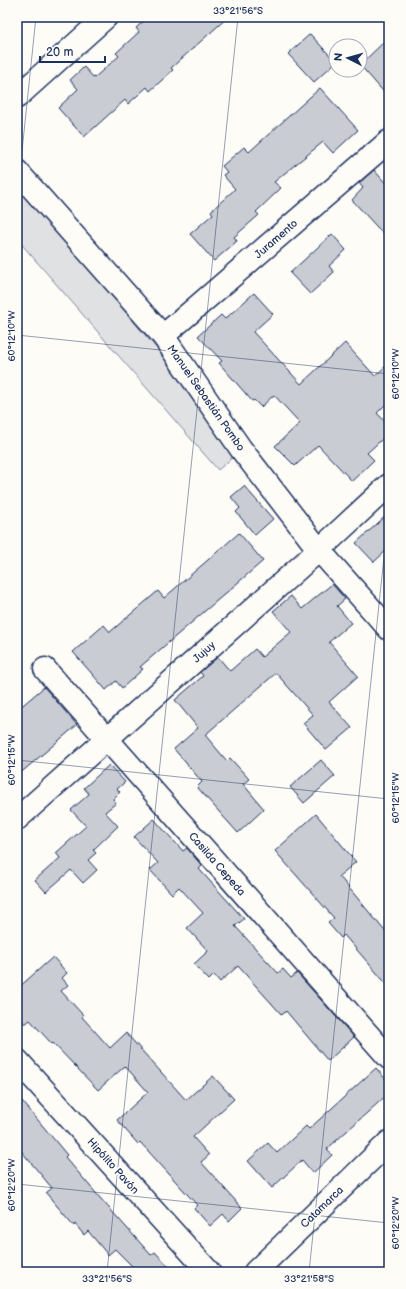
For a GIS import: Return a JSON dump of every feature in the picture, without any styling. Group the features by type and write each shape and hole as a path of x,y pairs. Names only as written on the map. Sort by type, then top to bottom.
{"street":[{"path":"17,98 106,17"},
{"name":"Juramento","path":"163,336 389,141"},
{"name":"Manuel Sebastián Pombo","path":"17,172 163,336 241,449 319,550 389,628"},
{"name":"Jujuy","path":"17,819 319,550 389,485"},
{"name":"Casilda Cepeda","path":"45,669 389,1058"},
{"name":"Hipólito Pavón","path":"17,1060 209,1272"},
{"name":"Catamarca","path":"255,1272 389,1142"}],"shaded area":[{"path":"17,185 157,349 233,457 218,470 17,239"}],"building":[{"path":"148,17 228,17 171,68 173,70 150,91 147,87 128,104 125,100 84,137 58,108 78,89 70,80 84,67 94,78 119,56 116,53 139,32 136,28"},
{"path":"310,34 328,53 328,69 314,82 288,54"},
{"path":"389,37 389,98 368,74 368,57"},
{"path":"320,88 358,130 333,153 323,142 274,182 281,188 256,212 259,215 234,237 237,241 214,261 190,234 213,214 211,211 235,189 223,175 227,172 222,166 244,147 249,152"},
{"path":"374,170 389,187 389,240 352,200 363,188 359,183"},
{"path":"332,234 346,250 329,266 334,272 310,294 290,273"},
{"path":"254,293 273,314 253,332 301,384 345,343 375,376 389,363 389,401 377,413 389,426 389,433 367,453 374,460 352,481 318,445 295,466 275,446 300,423 274,395 261,407 254,400 252,401 219,363 222,361 198,336 221,315 225,319"},
{"path":"244,486 273,519 255,535 236,512 240,508 231,497"},
{"path":"389,513 389,548 374,562 356,543"},
{"path":"239,533 263,561 140,667 143,669 122,688 116,681 106,690 73,652 104,625 110,632 158,591 164,598"},
{"path":"332,584 345,599 337,606 351,623 329,642 358,676 329,702 352,728 326,750 303,723 313,715 276,673 205,735 227,761 230,758 249,779 243,784 264,809 238,833 197,787 202,782 174,749 198,728 175,700 203,676 200,672 218,657 230,671 255,649 262,657 291,632 273,611 291,596 302,609"},
{"path":"44,687 77,725 17,776 17,710"},
{"path":"321,760 335,776 304,803 290,787"},
{"path":"109,765 125,782 117,789 120,792 113,799 116,803 105,812 118,826 93,850 96,853 88,860 97,870 83,883 71,870 46,892 35,880 60,858 56,853 86,826 71,810 89,794 84,788"},
{"path":"316,814 356,862 339,876 389,936 389,987 344,935 341,938 328,923 334,918 275,851"},
{"path":"154,819 183,851 187,848 202,866 199,869 244,919 235,926 278,973 283,969 291,978 297,973 354,1037 328,1061 286,1011 282,1015 238,966 220,982 214,975 209,980 194,964 208,951 187,928 203,913 179,887 172,894 150,870 158,863 134,837"},
{"path":"53,957 67,973 62,978 68,985 61,991 110,1048 126,1033 186,1100 213,1076 234,1099 193,1137 209,1155 201,1162 242,1208 229,1221 223,1214 210,1226 194,1208 197,1205 140,1142 138,1144 117,1120 148,1092 125,1066 98,1090 30,1020 25,1024 17,1015 17,989"},
{"path":"376,1068 389,1083 389,1093 327,1149 332,1155 313,1173 302,1160 272,1188 248,1161 268,1143 277,1153 306,1126 309,1129"},
{"path":"17,1095 67,1155 65,1157 101,1199 151,1255 155,1252 174,1272 134,1272 136,1270 115,1249 108,1255 88,1231 84,1235 75,1224 74,1226 46,1193 52,1188 17,1146"}]}
